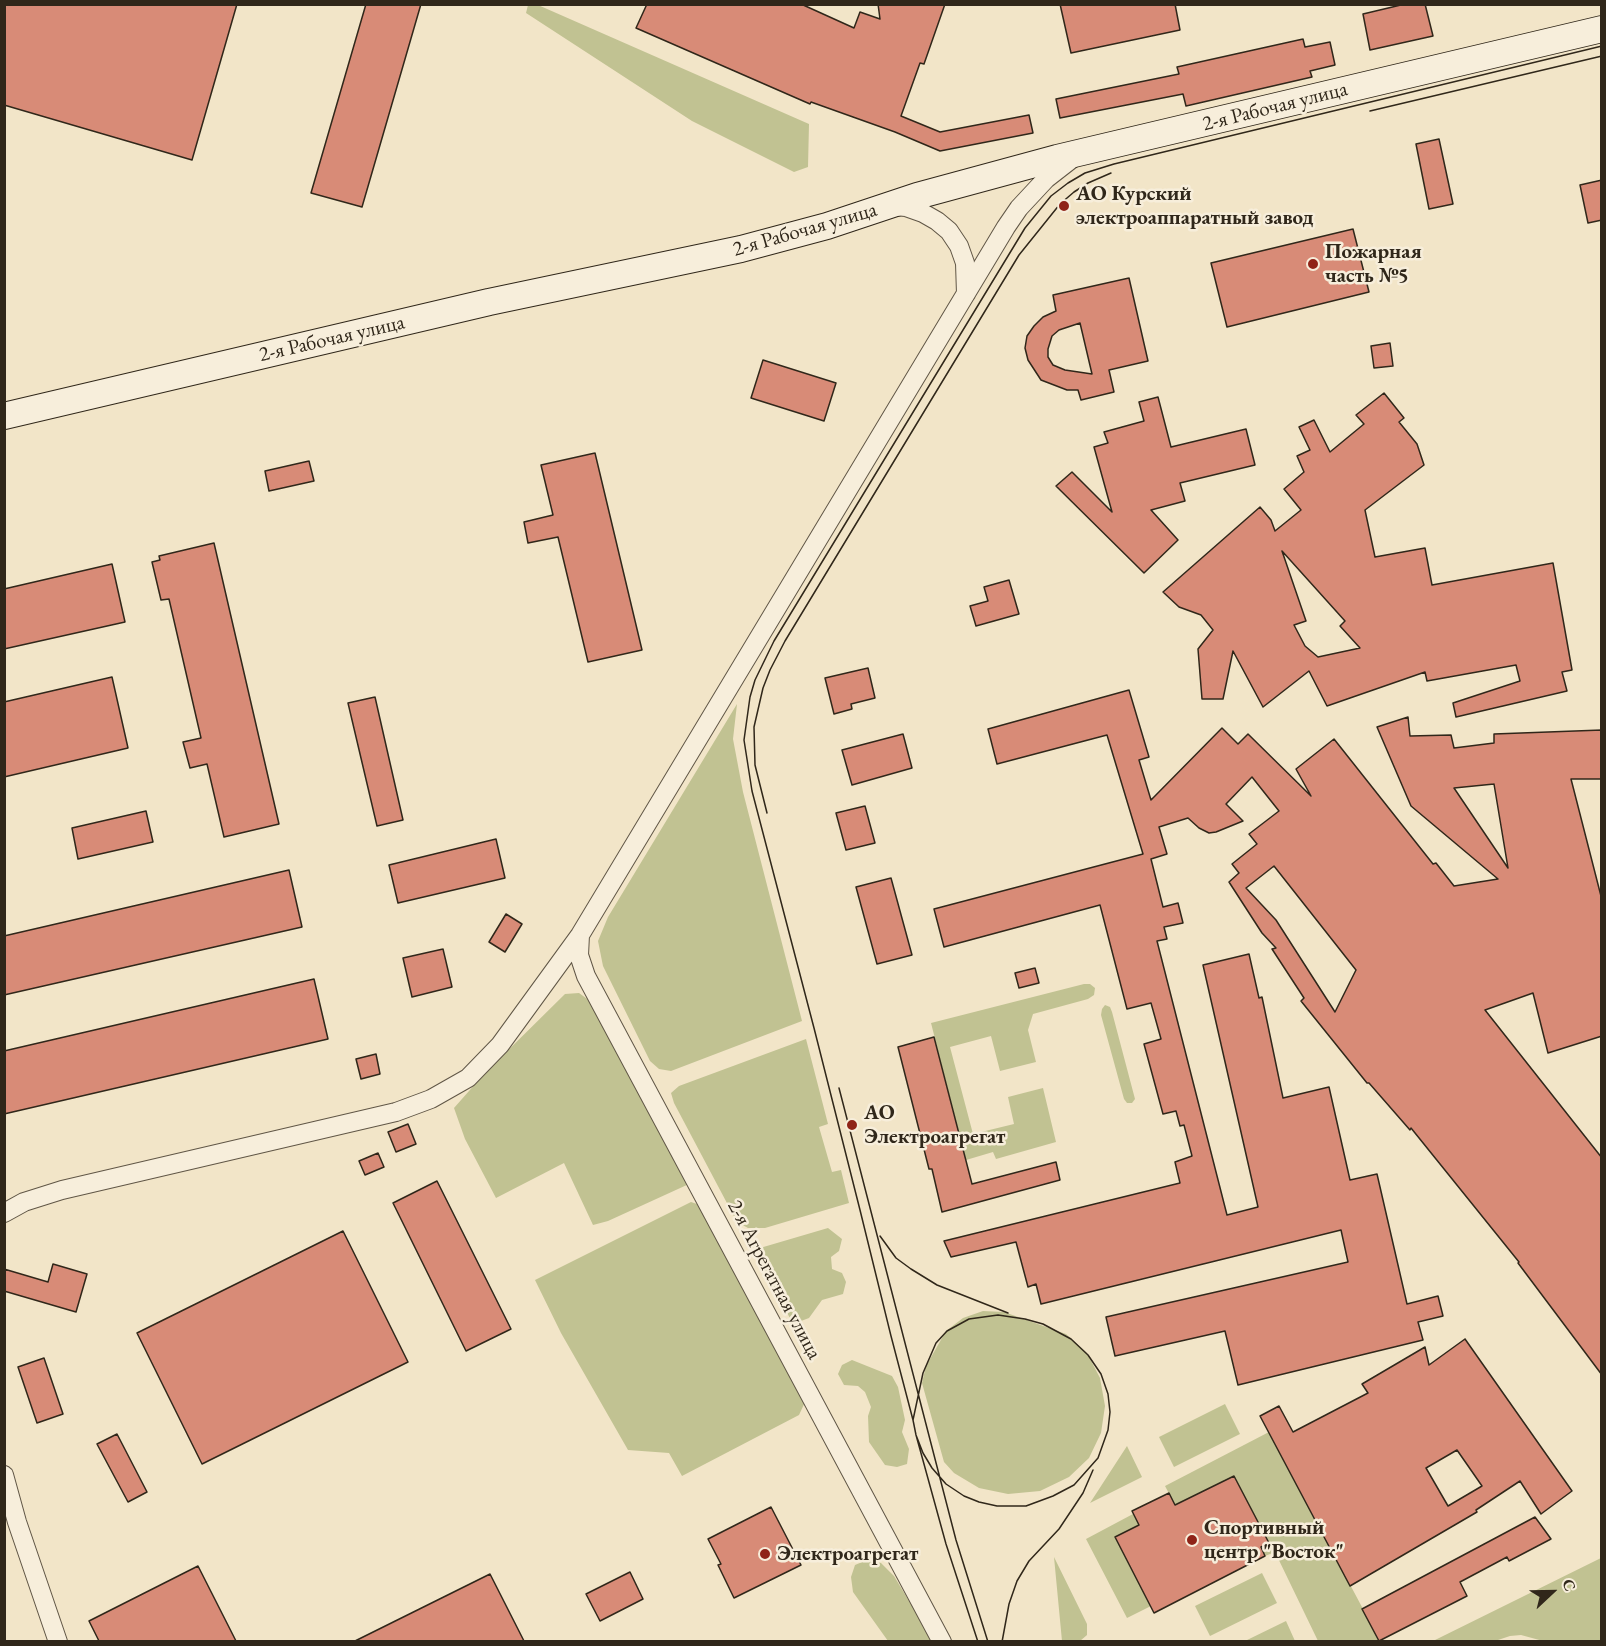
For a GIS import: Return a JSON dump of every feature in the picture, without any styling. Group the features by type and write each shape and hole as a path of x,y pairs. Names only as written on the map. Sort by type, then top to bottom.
{"main road":[{"name":"2-я Рабочая улица","path":"4,416 489,302 741,249 827,226 1008,171 1602,29"}],"street":[{"path":"4,1213 24,1202 62,1190 396,1112 431,1099 468,1078 500,1045 580,935 991,250 1019,208 1046,179 1076,155"},
{"path":"887,206 915,210 930,216 949,231 965,263 966,295"},
{"name":"2-я Агрегатная улица","path":"580,935 579,954 586,976 942,1641"},
{"path":"4,1475 17,1522 58,1641"}],"green space":[{"path":"528,5 538,5 809,124 808,167 794,172 692,121 526,13"},
{"path":"737,704 733,739 743,792 802,1021 671,1071 659,1069 650,1061 603,966 598,941 608,917"},
{"path":"1090,984 1095,988 1094,995 1088,999 1033,1014 1028,1030 1036,1062 1000,1071 991,1036 950,1047 973,1134 1014,1124 1008,1097 1043,1088 1056,1142 996,1159 993,1152 966,1160 931,1023"},
{"path":"579,993 590,1001 689,1184 608,1221 593,1225 564,1163 496,1198 465,1139 454,1108 484,1074 565,994"},
{"path":"1105,1005 1110,1007 1112,1012 1135,1099 1132,1103 1127,1103 1124,1099 1101,1015"},
{"path":"806,1039 828,1124 819,1127 832,1172 841,1170 849,1203 765,1228 748,1228 737,1222 674,1103 671,1093 679,1086"},
{"path":"691,1202 700,1205 806,1400 799,1415 682,1476 669,1453 628,1450 561,1333 535,1280"},
{"path":"828,1228 842,1239 839,1251 831,1257 832,1269 842,1273 846,1282 843,1294 822,1300 809,1318 793,1324 758,1257 760,1248"},
{"path":"983,1311 1004,1312 1066,1334 1087,1353 1100,1378 1105,1406 1101,1433 1089,1458 1069,1477 1040,1491 1008,1494 979,1488 954,1473 944,1462 922,1383 926,1366 946,1331 963,1318"},
{"path":"852,1360 892,1376 898,1387 905,1420 902,1432 909,1449 907,1464 897,1467 885,1465 869,1442 868,1416 871,1407 865,1392 858,1386 844,1385 838,1374 842,1365"},
{"path":"1225,1404 1240,1434 1174,1467 1159,1437"},
{"path":"1269,1432 1380,1641 1318,1641 1275,1552 1265,1556 1261,1547 1268,1543 1234,1476 1175,1505 1165,1486"},
{"path":"1127,1446 1142,1477 1090,1503"},
{"path":"1133,1514 1139,1525 1151,1606 1127,1618 1086,1539"},
{"path":"1054,1557 1087,1624 1087,1635 1080,1641 1062,1641"},
{"path":"1601,1558 1601,1641 1543,1641 1521,1635 1495,1641 1433,1641"},
{"path":"867,1560 881,1563 894,1576 933,1641 888,1641 853,1592 851,1577 855,1565"},
{"path":"1262,1573 1277,1603 1210,1636 1195,1606"},
{"path":"1286,1621 1295,1641 1245,1641"}],"building":[{"path":"4,4 237,4 192,160 4,105"},
{"path":"366,4 421,4 362,207 311,193"},
{"path":"647,4 801,4 854,28 860,12 880,19 878,4 945,4 924,64 920,63 901,116 940,132 1029,115 1033,133 940,151 895,132 811,102 810,104 636,28"},
{"path":"1060,4 1175,4 1180,30 1071,53"},
{"path":"1405,4 1425,4 1433,36 1370,50 1363,14"},
{"path":"1303,39 1305,47 1330,42 1335,65 1310,71 1312,77 1186,106 1183,94 1060,118 1056,99 1179,74 1177,67"},
{"path":"1439,139 1453,204 1429,209 1416,144"},
{"path":"1602,180 1602,220 1588,223 1580,185"},
{"path":"1353,229 1369,292 1227,327 1211,263"},
{"path":"1129,278 1148,361 1109,370 1114,392 1081,400 1078,390 1067,390 1041,380 1028,360 1025,348 1027,336 1034,326 1043,317 1056,311 1053,295","holes":["1080,323 1092,374 1065,370 1053,365 1048,357 1052,336 1059,330"]},
{"path":"1390,343 1393,366 1374,368 1371,346"},
{"path":"763,360 836,383 824,421 751,398"},
{"path":"1384,393 1404,418 1399,422 1417,444 1424,465 1365,510 1375,557 1425,548 1432,585 1553,563 1572,670 1562,672 1567,691 1456,717 1453,703 1520,681 1516,665 1427,681 1425,672 1327,706 1309,671 1263,707 1233,651 1223,699 1202,699 1198,649 1213,630 1201,615 1179,607 1163,592 1260,507 1271,520 1275,531 1301,510 1284,489 1304,472 1297,456 1310,450 1299,427 1314,420 1330,452 1364,424 1356,415","holes":["1282,551 1345,621 1340,626 1360,648 1318,657 1305,646 1294,625 1306,621"]},
{"path":"1158,397 1171,447 1246,429 1255,465 1180,483 1185,501 1151,510 1178,540 1144,573 1056,486 1072,472 1112,512 1094,447 1108,443 1104,432 1144,421 1139,402"},
{"path":"595,453 642,650 588,662 558,537 528,543 524,522 553,515 541,465"},
{"path":"309,461 314,481 269,491 265,471"},
{"path":"214,543 279,824 224,837 207,764 190,768 183,742 201,738 169,599 161,600 152,562 160,560 159,556"},
{"path":"112,564 125,622 4,649 4,589"},
{"path":"1009,580 1019,614 976,626 970,606 988,601 984,587"},
{"path":"868,668 875,698 851,704 852,709 834,714 825,678"},
{"path":"112,677 128,748 4,777 4,702"},
{"path":"1129,690 1149,757 1139,760 1151,800 1222,728 1238,744 1248,734 1311,796 1296,769 1334,739 1433,864 1436,863 1454,886 1498,879 1411,806 1377,727 1408,717 1410,736 1451,735 1454,748 1494,743 1494,734 1602,730 1602,779 1571,779 1602,900 1602,1036 1548,1053 1533,993 1485,1010 1602,1158 1602,1375 1519,1262 1411,1128 1410,1130 1367,1083 1301,1001 1304,998 1272,949 1276,948 1262,933 1229,882 1239,873 1232,864 1257,844 1249,834 1279,811 1252,777 1226,804 1243,821 1209,833 1188,818 1159,827 1167,854 1151,859 1163,907 1178,903 1183,923 1164,927 1167,939 1157,941 1227,1215 1258,1207 1203,965 1249,954 1259,998 1262,997 1283,1098 1329,1087 1350,1180 1377,1174 1407,1304 1438,1296 1443,1316 1418,1322 1423,1340 1238,1385 1225,1331 1115,1356 1106,1317 1348,1262 1341,1230 1041,1304 1036,1284 1028,1287 1016,1242 951,1257 944,1241 1180,1183 1175,1162 1192,1156 1184,1125 1180,1126 1176,1111 1163,1114 1144,1044 1161,1039 1151,1003 1127,1009 1100,905 944,947 934,909 1143,854 1107,735 997,764 988,729","holes":["1494,784 1508,868 1454,788","1274,866 1356,970 1335,1012 1276,920 1246,888"]},
{"path":"375,697 403,820 377,826 348,703"},
{"path":"903,734 912,768 852,785 842,750"},
{"path":"865,806 875,843 846,850 836,813"},
{"path":"146,811 153,842 78,859 72,828"},
{"path":"496,839 505,878 398,903 389,865"},
{"path":"289,870 302,927 4,995 4,936"},
{"path":"891,878 912,955 877,964 856,887"},
{"path":"506,914 522,924 505,952 489,942"},
{"path":"443,949 452,987 412,997 403,958"},
{"path":"1035,968 1039,983 1019,988 1015,973"},
{"path":"314,979 328,1039 4,1114 4,1051"},
{"path":"934,1037 972,1184 1056,1162 1060,1180 942,1212 898,1047"},
{"path":"376,1054 380,1074 361,1079 356,1059"},
{"path":"408,1124 416,1144 396,1152 388,1132"},
{"path":"378,1153 384,1167 365,1175 359,1161"},
{"path":"437,1181 511,1329 466,1351 393,1203"},
{"path":"343,1231 408,1362 202,1464 137,1333"},
{"path":"53,1264 87,1274 76,1312 4,1291 4,1269 48,1282"},
{"path":"1465,1339 1572,1491 1541,1514 1520,1481 1476,1510 1477,1512 1350,1586 1260,1416 1279,1406 1293,1432 1368,1393 1362,1384 1425,1347 1429,1365","holes":["1457,1450 1482,1486 1448,1506 1426,1468"]},
{"path":"44,1358 63,1414 37,1423 18,1367"},
{"path":"117,1434 147,1492 128,1502 97,1444"},
{"name":"Спортивный центр \"Восток\"","path":"1234,1476 1269,1543 1261,1547 1265,1556 1154,1613 1115,1537 1139,1525 1132,1511 1169,1493 1175,1505"},
{"name":"Электроагрегат","path":"771,1507 801,1565 734,1598 718,1565 721,1564 708,1539"},
{"path":"1535,1517 1551,1539 1509,1561 1507,1557 1460,1582 1467,1596 1379,1641 1362,1609"},
{"path":"198,1566 236,1641 99,1641 89,1621"},
{"path":"630,1572 643,1599 600,1621 586,1594"},
{"path":"490,1574 524,1641 355,1641"}],"tram line":[{"path":"978,1642 946,1544 916,1435 913,1420 923,1373 936,1343 947,1331 969,1319 998,1315 1043,1324 1071,1339 1088,1355 1101,1374 1108,1394 1110,1412 1108,1430 1098,1458 1074,1485 1026,1506 997,1506 964,1496 946,1484 923,1453 916,1435 752,791 744,740 750,697 755,680 774,641 1025,228 1051,196 1068,183 1085,173 1114,164 1602,46"},
{"path":"1370,111 1602,56"},
{"path":"767,813 755,765 754,727 763,688 785,641 1019,255 1060,204 1088,183 1111,173"},
{"path":"839,1088 956,1540 988,1642"},
{"path":"880,1236 896,1258 937,1285 1008,1313"},
{"path":"1002,1642 1009,1604 1017,1581 1029,1561 1059,1529 1083,1493 1093,1470"}],"place":[{"name":"АО Курский электроаппаратный завод","path":"1064,206"},
{"name":"Пожарная часть №5","path":"1313,264"},
{"name":"АО Электроагрегат","path":"852,1125"},
{"name":"Спортивный центр \"Восток\"","path":"1192,1540"},
{"name":"Электроагрегат","path":"765,1554"}]}
